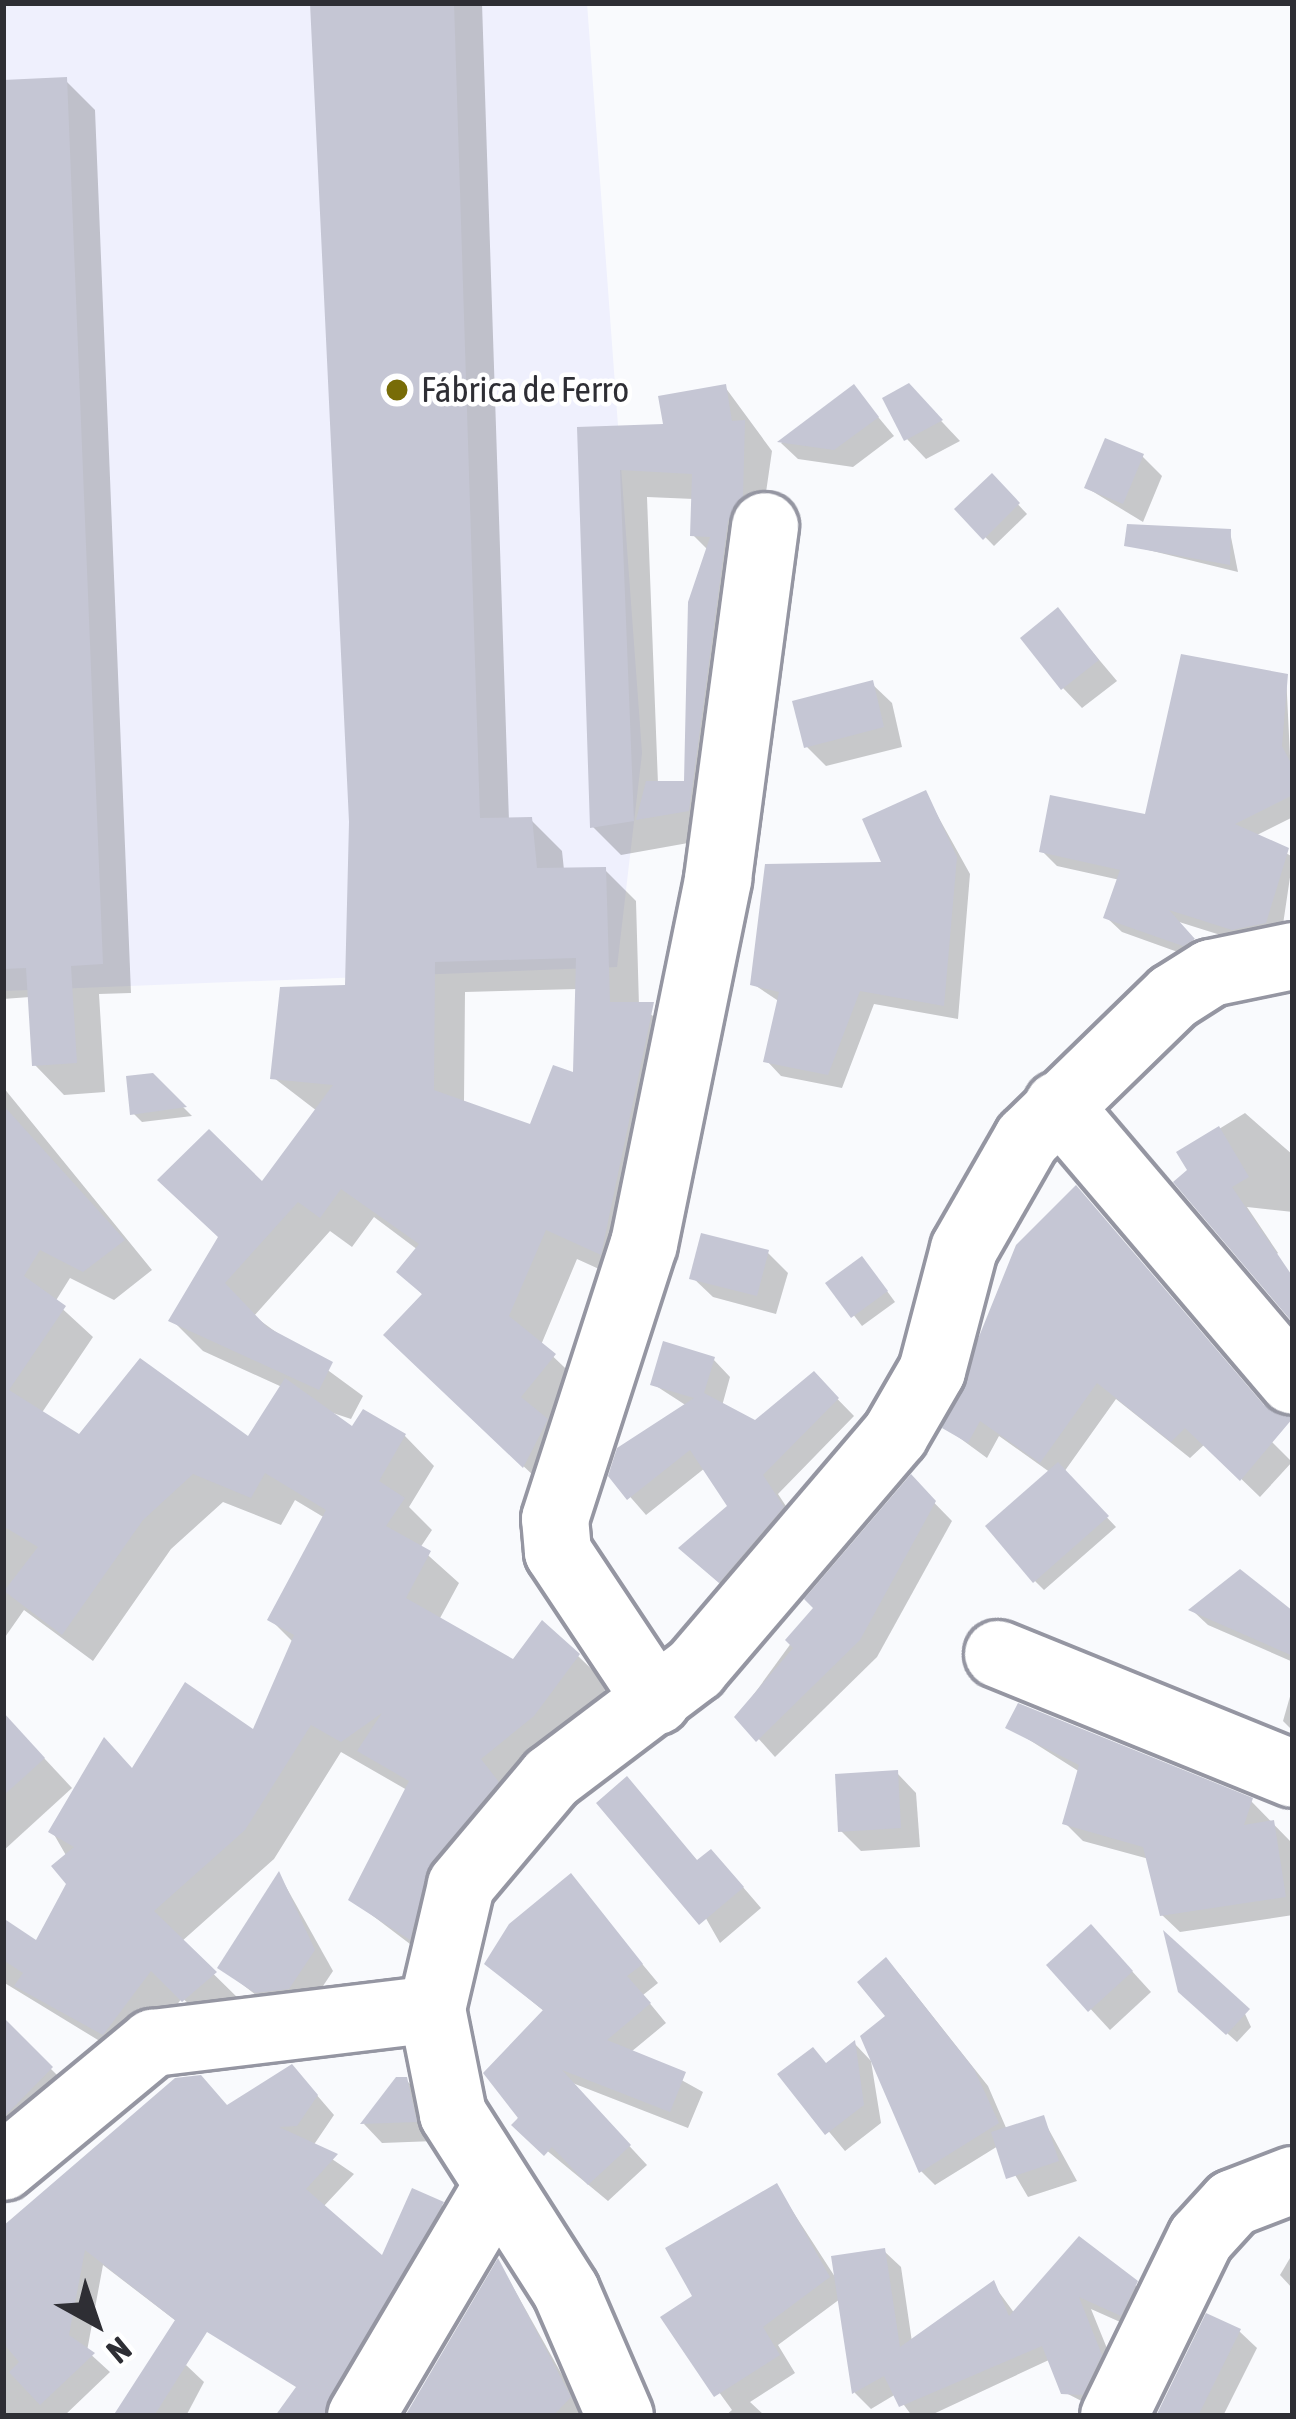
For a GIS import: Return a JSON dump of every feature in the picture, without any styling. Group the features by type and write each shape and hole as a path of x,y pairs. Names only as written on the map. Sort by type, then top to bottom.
{"street":[{"path":"657,1701 558,1552 555,1520 644,1244 718,879 765,526"},
{"path":"620,2416 566,2290 453,2114 432,2008 439,1948 486,1850 551,1778 657,1701 895,1435 932,1371 983,1207 1058,1105 1211,973 1293,956"},
{"path":"1058,1105 1293,1382"},
{"path":"998,1654 1293,1774"},
{"path":"3,2167 153,2043 432,2008"},
{"path":"1114,2416 1201,2237 1233,2203 1293,2180"},
{"path":"361,2416 497,2186"}],"shaded area":[{"path":"3,3 587,3 642,753 617,967 3,991"}],"building":[{"path":"310,3 454,3 480,818 532,817 537,868 606,867 610,1002 654,1002 601,1255 546,1230 509,1316 556,1354 521,1397 548,1419 523,1468 383,1335 422,1294 396,1272 419,1244 341,1189 320,1218 298,1202 225,1283 267,1327 333,1362 319,1390 168,1321 218,1237 157,1180 209,1129 262,1181 333,1085 270,1079 280,987 345,985 349,822","holes":["576,958 573,1072 553,1065 530,1124 434,1090 435,962"]},
{"path":"67,77 103,964 71,966 77,1063 32,1066 26,968 3,969 3,80"},
{"path":"909,383 943,420 904,441 882,398"},
{"path":"726,384 732,421 745,420 743,497 728,521 689,811 636,820 646,781 684,781 688,602 710,537 690,536 692,474 620,470 634,821 590,828 577,427 663,424 658,396"},
{"path":"854,384 879,417 834,450 777,442"},
{"path":"1105,438 1144,454 1123,504 1084,488"},
{"path":"992,473 1020,503 983,540 954,509"},
{"path":"1127,524 1231,529 1230,565 1124,546"},
{"path":"1058,607 1099,660 1061,690 1020,638"},
{"path":"1181,654 1288,674 1282,746 1293,767 1293,795 1235,824 1289,848 1266,923 1232,930 1169,910 1195,939 1183,946 1103,918 1120,870 1039,852 1050,795 1145,814"},
{"path":"873,680 884,727 804,748 792,701"},
{"path":"926,790 957,857 944,1006 860,991 828,1075 763,1062 779,992 750,985 765,864 881,862 862,819"},
{"path":"153,1073 187,1107 130,1115 126,1076"},
{"path":"3,1105 125,1240 83,1272 40,1250 24,1276 66,1306 9,1390 79,1434 140,1358 248,1436 285,1378 352,1426 363,1409 406,1434 379,1481 405,1498 386,1526 431,1551 406,1598 513,1659 542,1620 580,1654 534,1716 481,1759 499,1782 432,1862 410,1940 348,1900 409,1781 357,1751 382,1713 341,1742 311,1725 245,1830 154,1911 217,1972 182,2002 151,1971 103,2035 14,1986 23,1973 3,1960 3,1918 36,1940 66,1884 51,1866 74,1847 48,1832 104,1737 132,1768 185,1682 253,1729 294,1635 267,1620 326,1510 265,1473 251,1498 193,1474 143,1520 62,1635 4,1591 38,1547 3,1526"},
{"path":"1219,1126 1249,1177 1232,1187 1293,1277 1293,1323 1173,1182 1187,1170 1176,1152"},
{"path":"1076,1185 1264,1405 1293,1418 1240,1481 1185,1428 1171,1442 1097,1383 1040,1463 980,1421 968,1443 942,1428 1016,1245"},
{"path":"701,1233 769,1250 757,1296 689,1279"},
{"path":"862,1256 888,1291 851,1318 825,1283"},
{"path":"663,1341 715,1357 704,1393 755,1420 814,1371 839,1398 763,1475 784,1507 719,1583 678,1548 727,1506 690,1450 627,1500 608,1476 617,1448 694,1398 650,1385"},
{"path":"1058,1462 1109,1516 1033,1583 985,1526"},
{"path":"911,1474 936,1501 860,1640 756,1742 734,1717 793,1648 785,1640 813,1608 804,1599"},
{"path":"1240,1569 1293,1611 1293,1656 1188,1610"},
{"path":"1018,1703 1253,1798 1244,1825 1274,1820 1286,1897 1160,1916 1143,1847 1062,1824 1079,1765 1005,1728"},
{"path":"3,1712 45,1758 3,1796"},
{"path":"898,1770 901,1828 838,1832 835,1774"},
{"path":"627,1776 697,1860 711,1849 744,1887 699,1925 596,1803"},
{"path":"279,1871 315,1950 289,1989 255,1993 217,1968"},
{"path":"571,1873 643,1964 627,1976 651,2003 607,2040 686,2072 670,2112 562,2070 631,2145 588,2185 552,2147 544,2156 511,2125 518,2118 483,2073 543,2010 484,1964 509,1924"},
{"path":"1091,1924 1133,1971 1088,2012 1046,1965"},
{"path":"1163,1930 1250,2009 1226,2035 1178,1992"},
{"path":"886,1957 974,2069 999,2123 919,2173 860,2036 885,2016 857,1982"},
{"path":"3,2017 53,2067 3,2118"},
{"path":"855,2040 864,2105 825,2135 777,2074 813,2047 826,2063"},
{"path":"292,2064 318,2095 297,2126 279,2127 338,2154 306,2189 382,2255 412,2188 444,2202 324,2416 275,2416 296,2387 207,2332 154,2416 113,2416 175,2320 85,2250 69,2335 95,2353 40,2405 9,2372 19,2362 3,2343 3,2226 175,2078 201,2075 227,2105"},
{"path":"396,2077 407,2077 417,2122 360,2124"},
{"path":"1044,2115 1059,2161 1006,2179 991,2132"},
{"path":"777,2183 830,2277 763,2327 780,2355 714,2397 660,2317 692,2296 665,2248"},
{"path":"1079,2236 1138,2281 1121,2316 1079,2297 1102,2355 1083,2395 1061,2394 1042,2346 899,2407 884,2376 852,2394 831,2256 885,2248 900,2347 994,2280 1009,2316"},
{"path":"498,2258 571,2397 553,2416 405,2416"},
{"path":"1206,2313 1241,2329 1198,2416 1156,2416"}],"place":[{"name":"Fábrica de Ferro","path":"397,390"}]}
